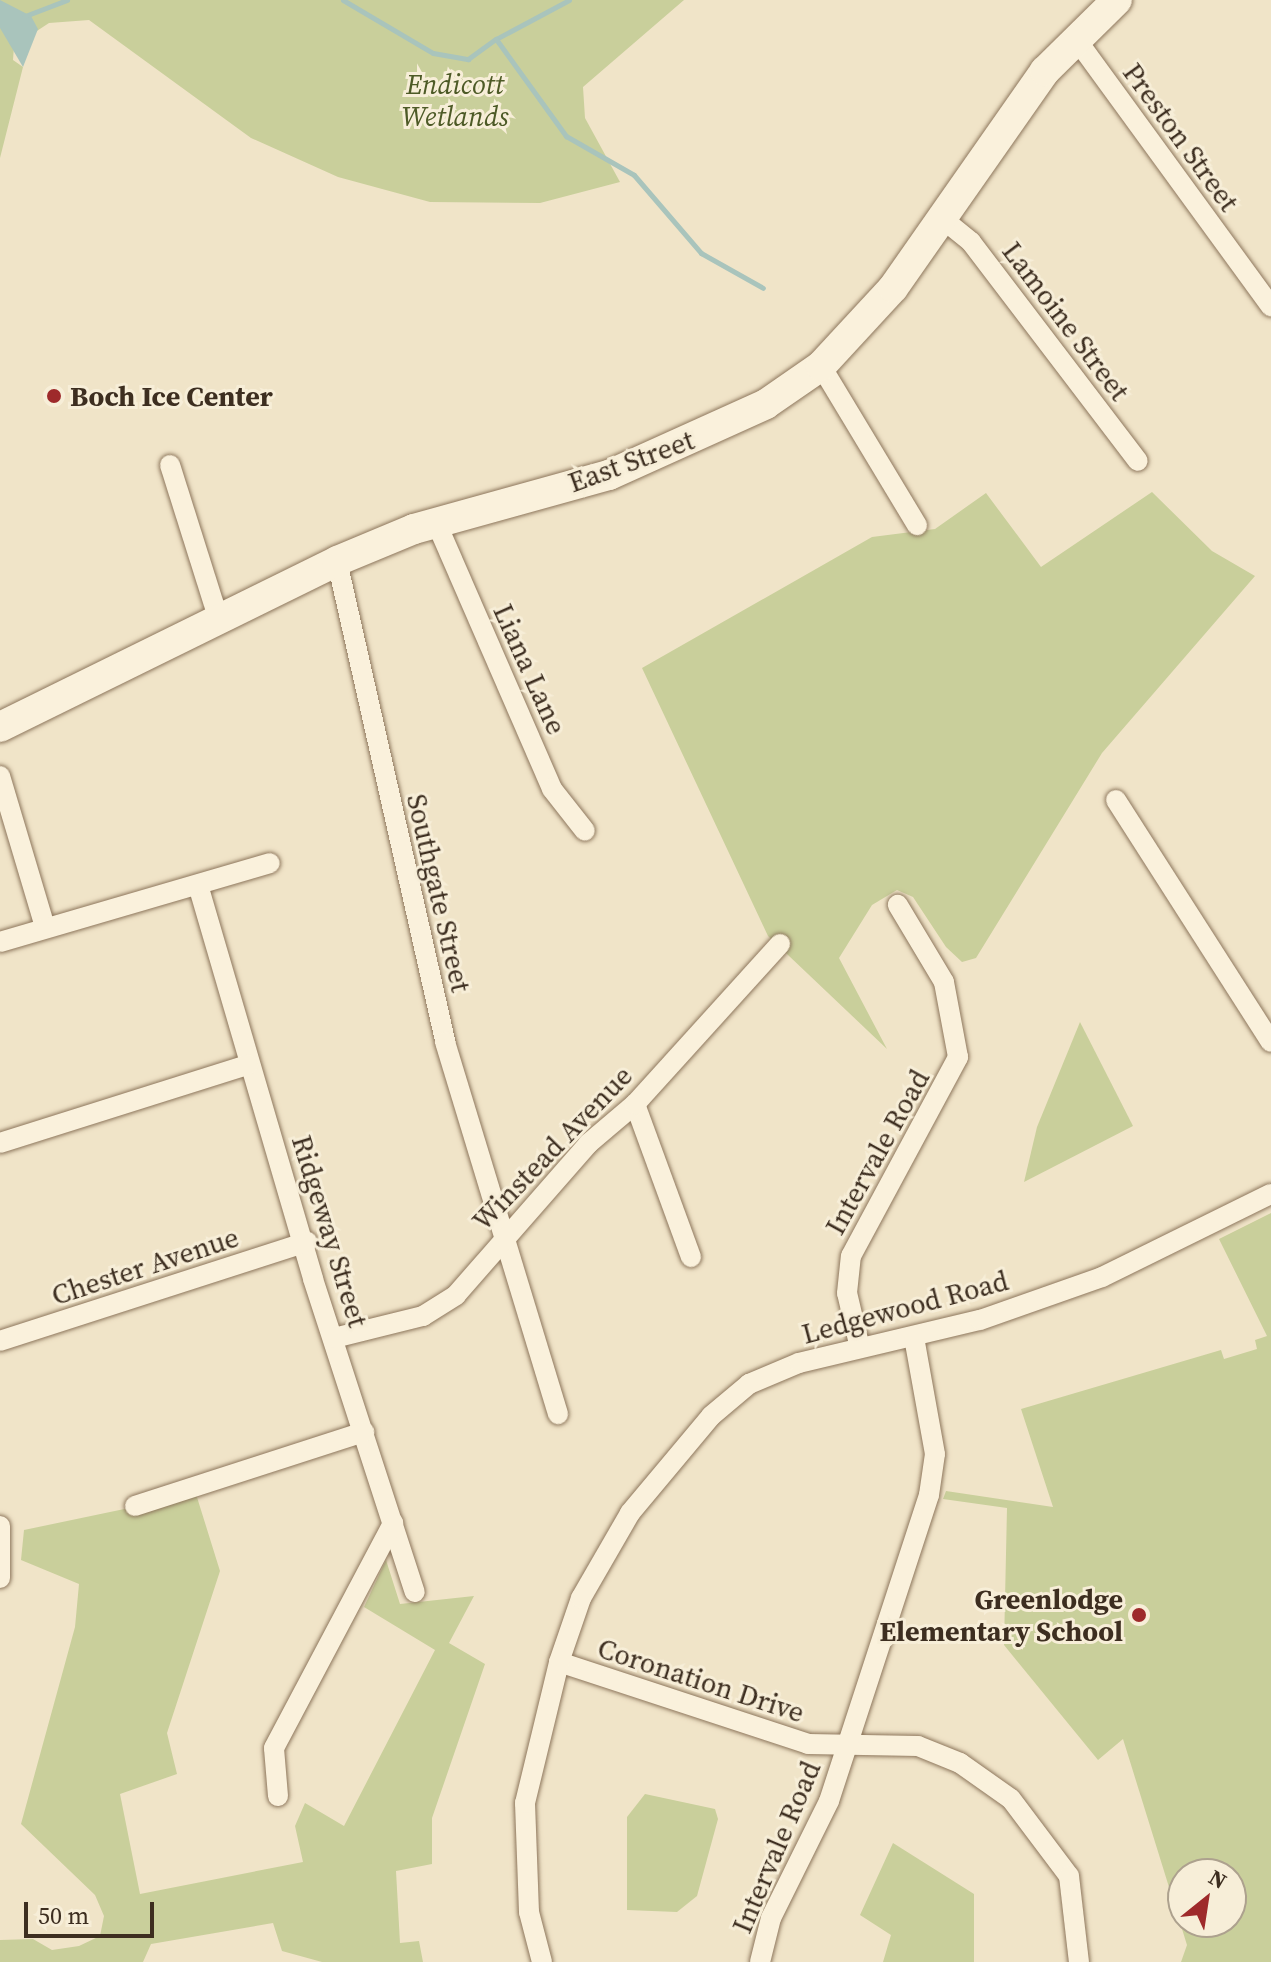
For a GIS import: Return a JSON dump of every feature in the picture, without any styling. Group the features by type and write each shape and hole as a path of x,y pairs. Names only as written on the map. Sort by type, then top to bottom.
{"main road":[{"name":"East Street","path":"0,727 337,561 436,522 609,475 766,404 821,366 944,220 1045,71 1117,0"}],"street":[{"name":"Preston Street","path":"1076,39 1271,306"},
{"name":"Lamoine Street","path":"944,220 971,242 1138,461"},
{"path":"821,366 917,525"},
{"path":"170,465 219,620"},
{"name":"Liana Lane","path":"436,522 552,789 585,831"},
{"name":"Southgate Street","path":"337,561 445,1042 506,1234 558,1414"},
{"path":"0,776 45,927"},
{"path":"1116,800 1271,1042"},
{"path":"0,942 270,863"},
{"name":"Ridgeway Street","path":"198,885 248,1065 307,1242 334,1338 415,1592"},
{"name":"Intervale Road","path":"859,1344 847,1293 851,1256 958,1057 944,982 898,905"},
{"name":"Winstead Avenue","path":"334,1338 423,1316 456,1295 506,1234 588,1144 635,1104 780,944"},
{"path":"0,1143 248,1065"},
{"path":"635,1104 691,1257"},
{"name":"Ledgewood Road","path":"542,1962 529,1912 525,1803 559,1662 581,1598 630,1513 711,1416 749,1384 859,1344 914,1337 1102,1277 1271,1194"},
{"name":"Chester Avenue","path":"0,1341 307,1242"},
{"name":"Intervale Road","path":"760,1962 847,1745 929,1495 935,1454 914,1337"},
{"path":"135,1506 364,1432"},
{"path":"278,1796 273,1771 280,1732 393,1523"},
{"path":"0,1526 0,1578"},
{"name":"Coronation Drive","path":"559,1662 808,1744 918,1746 960,1763 1011,1799 1069,1876 1079,1962"}],"green space":[{"name":"Endicott Wetlands","path":"0,0 684,0 583,87 585,118 620,182 540,203 430,202 338,177 251,138 89,20 49,23 14,46 13,60 23,67 0,158"},
{"path":"1152,492 1212,551 1255,576 1102,753 976,958 962,962 946,947 913,897 897,890 872,905 839,958 887,1049 768,936 642,668 872,537 935,529 986,493 1041,567"},
{"path":"1080,1022 1133,1126 1024,1182 1037,1127"},
{"name":"Greenlodge Elementary School","path":"1271,1213 1271,1962 1181,1962 1187,1945 1185,1938 1247,1938 1247,1858 1167,1858 1167,1881 1123,1739 1098,1760 1004,1645 1007,1508 943,1499 946,1491 1053,1507 1021,1409 1221,1350 1224,1359 1257,1349 1255,1340 1267,1336 1219,1239"},
{"path":"196,1494 220,1571 167,1733 177,1774 120,1794 140,1894 303,1862 295,1826 305,1803 344,1826 435,1650 364,1607 386,1560 400,1604 474,1596 449,1643 485,1664 432,1818 432,1864 396,1871 400,1943 419,1941 423,1962 322,1962 282,1951 273,1923 151,1944 143,1962 0,1962 0,1940 33,1939 52,1950 79,1946 100,1936 104,1916 95,1895 21,1824 75,1627 79,1584 21,1560 24,1530"},
{"path":"645,1794 715,1809 718,1819 697,1896 677,1912 627,1910 627,1817"},
{"path":"893,1843 974,1894 974,1962 883,1962 891,1935 860,1915"}],"water":[{"path":"0,0 31,16 38,29 23,67 0,28"}],"waterway":[{"path":"25,16 67,0"},
{"path":"343,0 433,53 468,59 496,39"},
{"path":"569,0 496,39 566,136 634,175 701,253 763,288"}],"place":[{"name":"Boch Ice Center","path":"54,396"},
{"name":"Greenlodge Elementary School","path":"1139,1615"}]}
